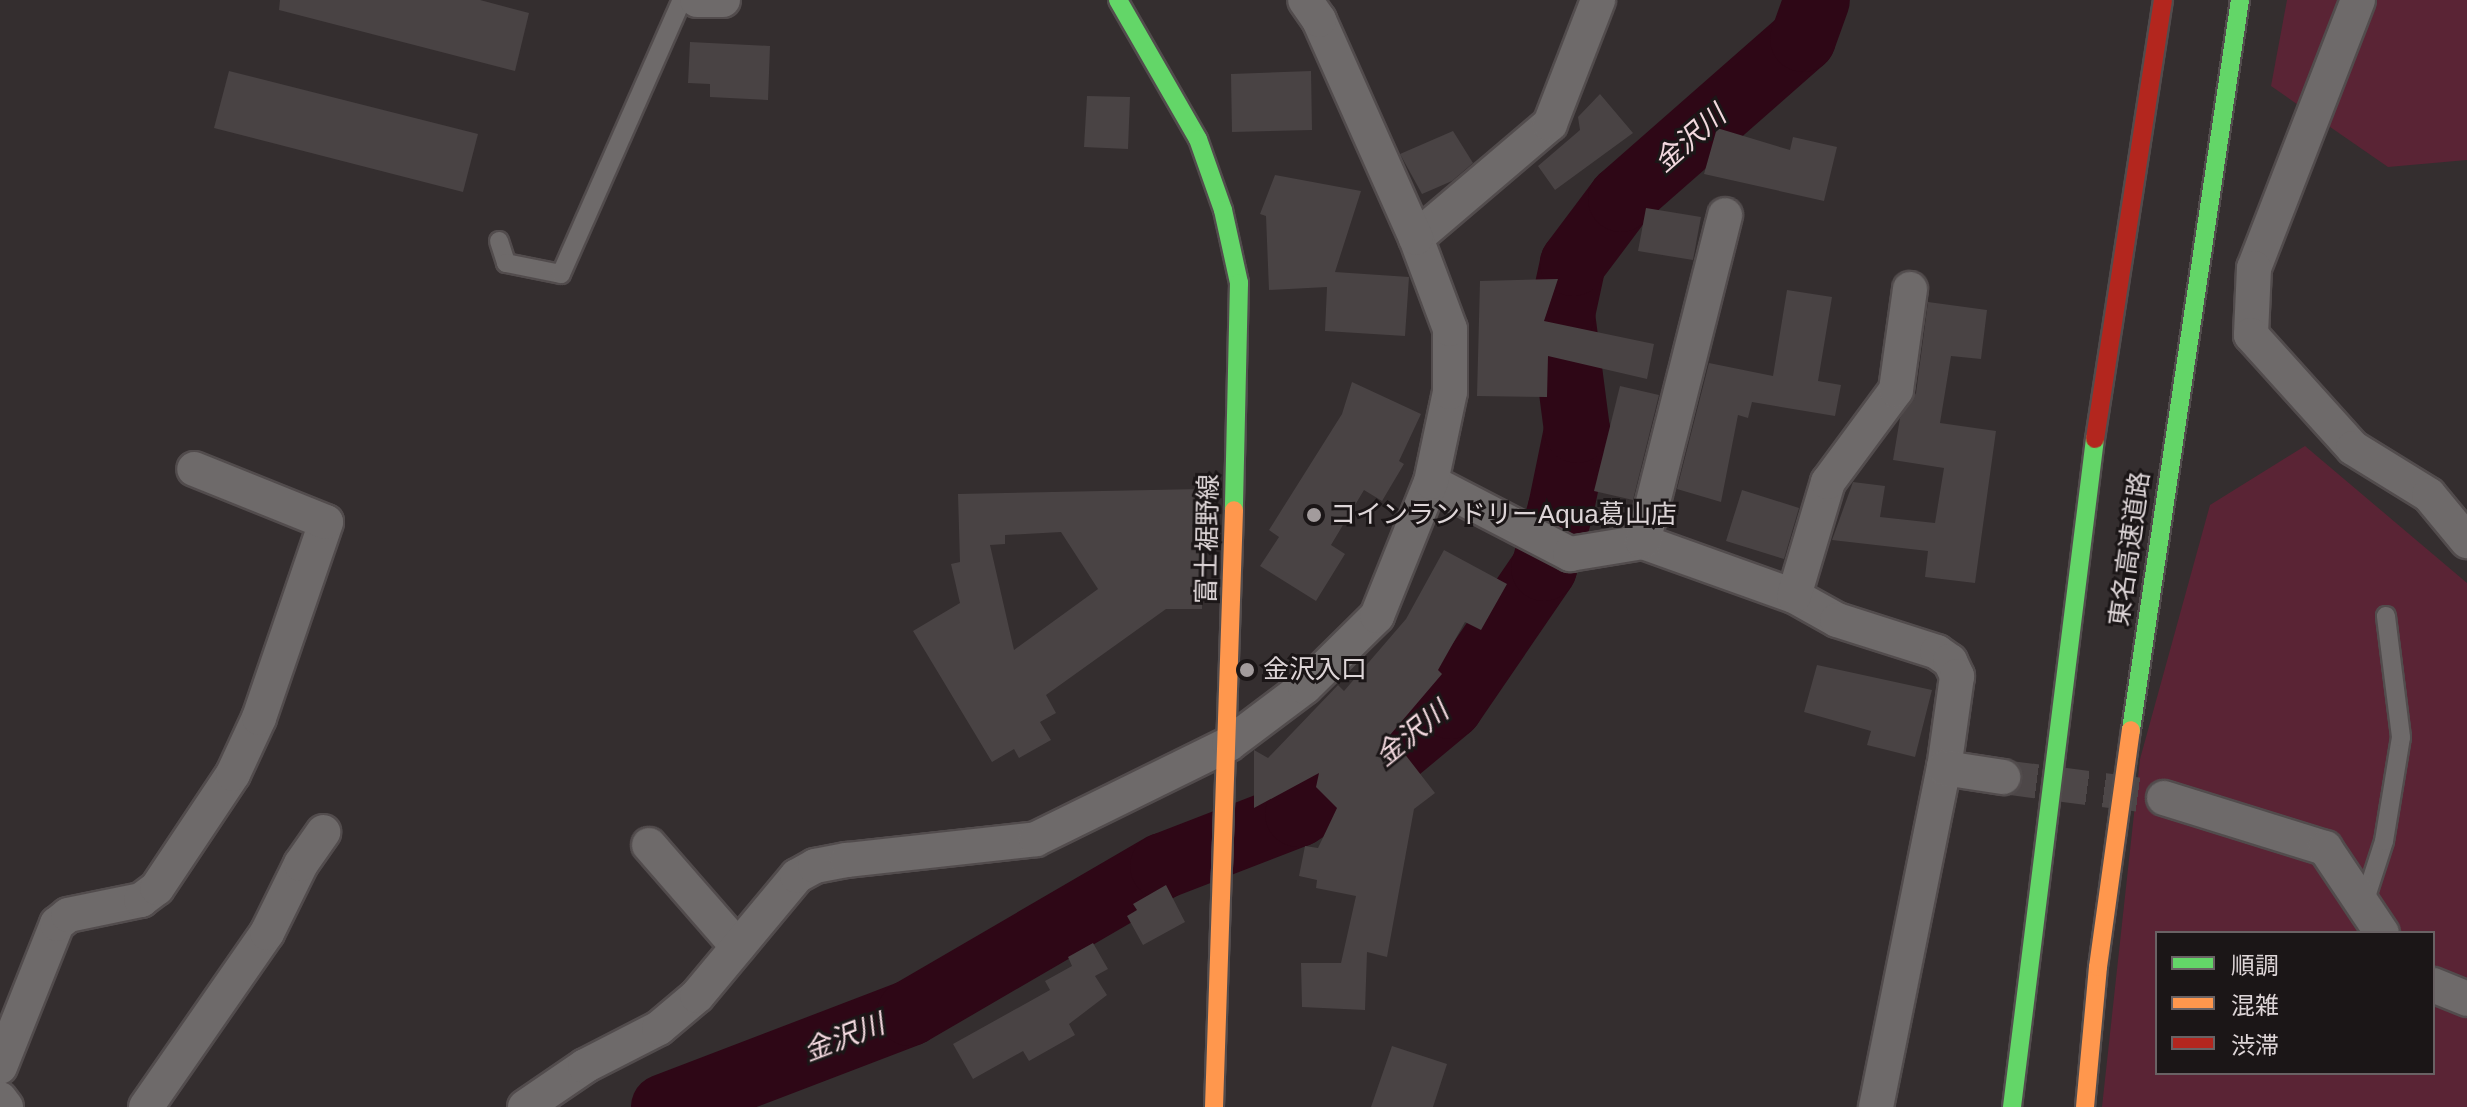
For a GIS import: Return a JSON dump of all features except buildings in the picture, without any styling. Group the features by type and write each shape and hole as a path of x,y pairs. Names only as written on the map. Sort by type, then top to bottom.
{"main road":[{"name":"富士裾野線","path":"1118,0 1198,139 1223,210 1239,283 1229,744 1214,1107"},
{"name":"東名高速道路","path":"2012,1107 2088,481 2163,0"},
{"name":"東名高速道路","path":"2085,1107 2098,967 2174,422 2240,0"}],"street":[{"path":"697,0 723,0"},
{"path":"525,1107 585,1066 659,1028 697,996 797,876 815,866 1036,839 1229,744 1305,687 1377,616 1431,482 1450,392 1450,329 1416,238 1319,20 1305,0"},
{"path":"1416,238 1550,124 1598,0"},
{"path":"2358,0 2254,268 2251,335 2343,438 2429,495 2467,541"},
{"path":"1643,542 1725,215"},
{"path":"1794,596 1828,482 1896,390 1910,289"},
{"path":"0,1067 57,924 68,915 141,900 157,888 233,774 259,718 326,522 194,469"},
{"path":"1431,482 1570,554 1643,542 1794,596 1837,620 1950,661 1957,676 1944,768 1876,1107"},
{"path":"1944,768 2003,777"},
{"path":"2164,798 2325,848 2381,931"},
{"path":"146,1107 267,933 301,864 323,832"},
{"path":"649,845 738,947"},
{"path":"2435,986 2467,999"},
{"path":"0,1099 6,1107"}],"lane":[{"path":"499,241 506,263 561,274 682,0"},
{"path":"2364,903 2388,826 2401,737 2386,616"}],"shaded area":[{"path":"2287,0 2467,0 2467,160 2388,167 2271,86"},
{"path":"2305,446 2467,583 2467,1107 2102,1107 2140,759 2210,505"}],"waterway":[{"name":"金沢川","path":"664,1107 910,1013 1163,866 1298,814 1395,752 1450,706 1544,568 1561,508 1577,430 1562,314 1573,263 1621,199 1803,39 1817,0"}],"tunnel":[{"path":"2003,777 2164,798"}],"traffic: fast":[{"path":"1118,0 1198,139 1223,210 1239,283 1234,510"},
{"path":"2131,730 2240,0"},
{"path":"2012,1107 2095,439"}],"traffic: slow":[{"path":"1214,1107 1234,510"},
{"path":"2085,1107 2098,967 2131,730"}],"traffic: jam":[{"path":"2095,439 2163,0"}],"place":[{"name":"コインランドリーAqua葛山店","path":"1314,515"},
{"name":"金沢入口","path":"1247,670"}]}
